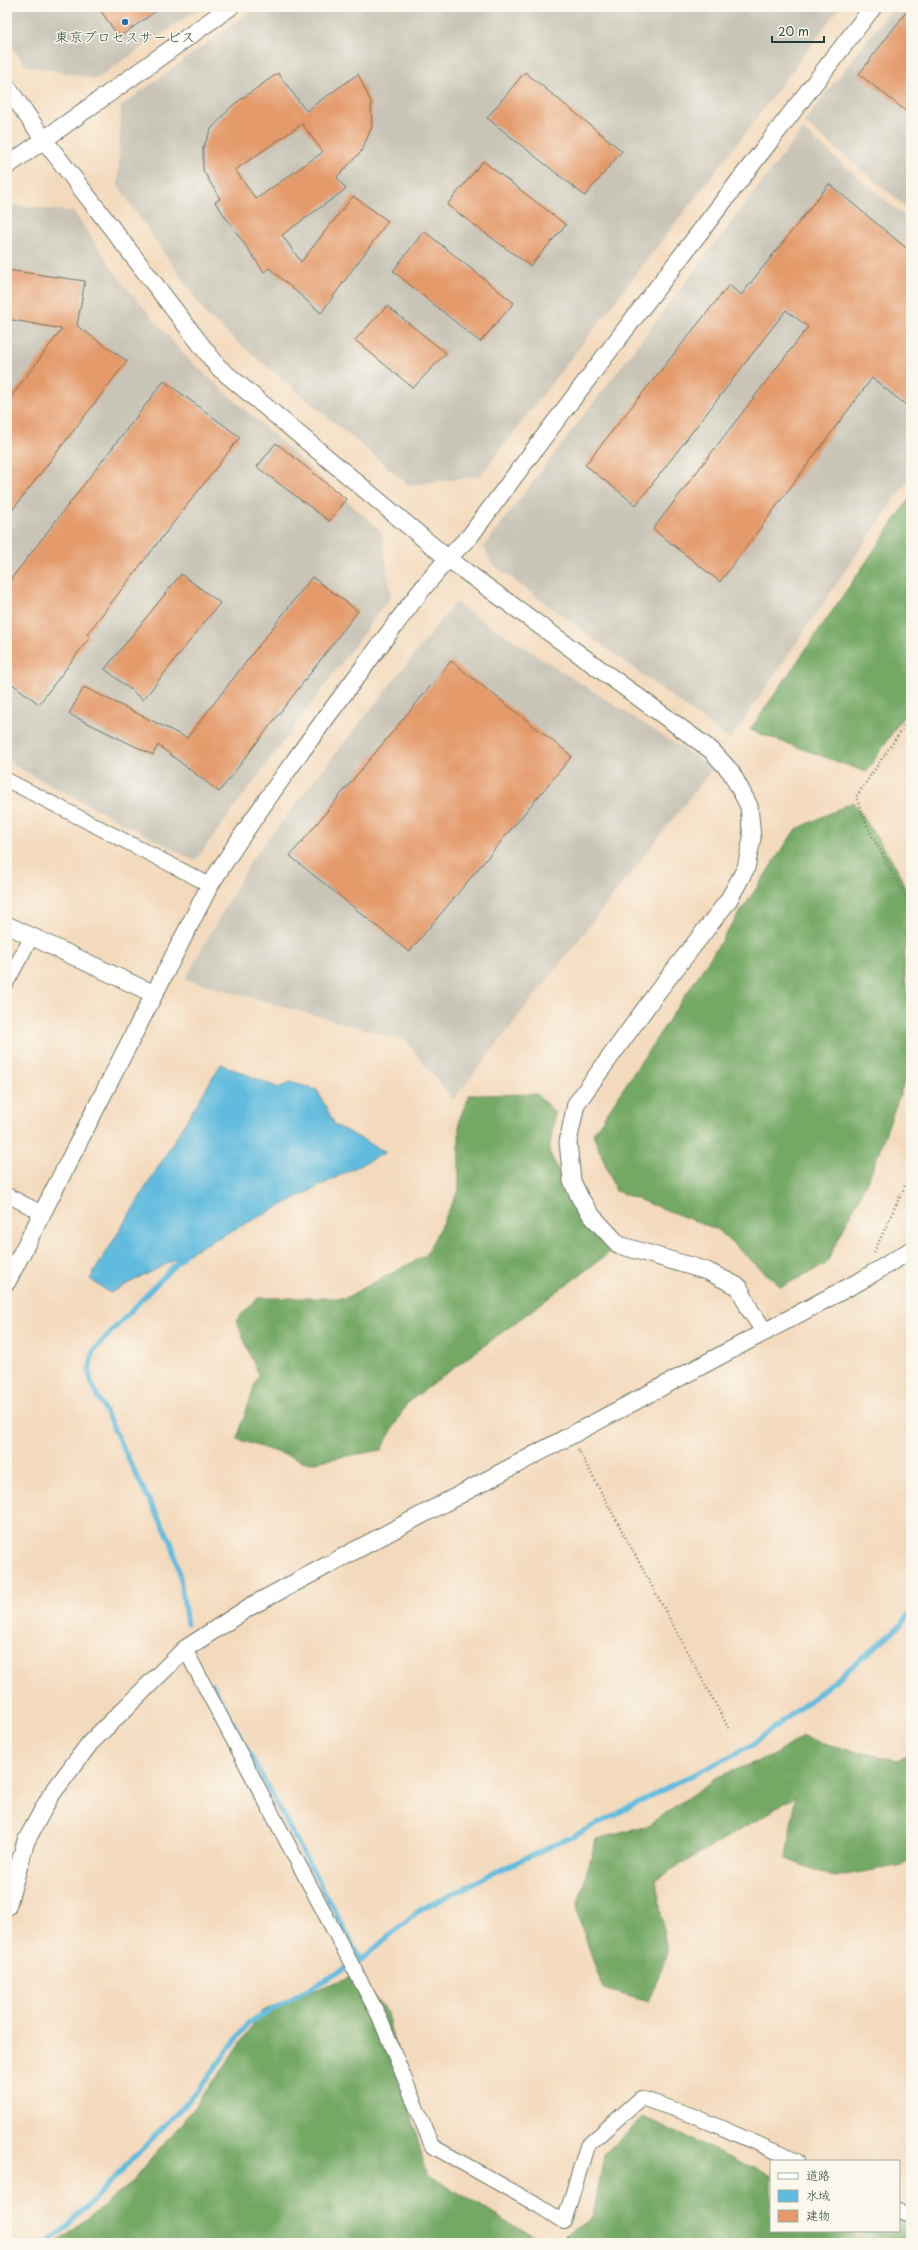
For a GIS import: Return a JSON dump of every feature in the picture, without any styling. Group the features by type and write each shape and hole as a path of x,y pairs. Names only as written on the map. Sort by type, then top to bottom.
{"street":[{"path":"7,166 45,141 230,7"},
{"path":"7,1282 210,886 281,777 447,558 470,536 644,304 688,249 873,7"},
{"path":"7,87 45,141 218,367 447,558 711,750 730,772 749,806 752,838 746,868 731,895 658,991 576,1104 568,1142 572,1181 580,1198 592,1216 619,1245 707,1271 739,1287 750,1310 765,1332"},
{"path":"7,780 210,886"},
{"path":"7,925 31,938 154,994"},
{"path":"7,982 31,938"},
{"path":"7,1195 42,1213"},
{"path":"7,1907 26,1841 51,1795 90,1743 185,1649 251,1606 571,1437 862,1280 911,1250"},
{"path":"185,1649 378,2016 432,2146 519,2194 564,2222 587,2146 641,2098 697,2117 795,2160"},
{"path":"900,2210 911,2216"}],"path":[{"path":"911,716 856,797 869,830 911,906"},
{"path":"862,1280 911,1173"},
{"path":"571,1437 729,1729"}],"shaded area":[{"path":"7,7 201,7 96,79 25,65 7,39"},
{"path":"257,7 840,7 752,124 480,476 409,485 209,318 118,186 121,106"},
{"path":"893,7 911,7 911,211 804,122"},
{"path":"802,130 911,222 911,475 730,740 491,563 484,546"},
{"path":"7,204 74,212 121,281 188,359 382,532 391,596 195,861 7,762"},
{"path":"455,603 713,768 453,1100 406,1041 185,979 252,859"}],"green space":[{"path":"911,497 911,705 866,772 750,730"},
{"path":"853,802 897,868 909,899 904,966 911,1032 911,1064 871,1173 826,1264 781,1287 716,1229 616,1191 593,1134 795,830"},
{"path":"537,1094 555,1113 549,1152 582,1213 613,1250 407,1403 381,1450 309,1463 237,1439 258,1374 236,1320 258,1298 345,1298 426,1255 459,1190 459,1120 469,1095"},
{"path":"802,1737 845,1749 897,1760 911,1753 911,1859 903,1865 834,1877 786,1859 795,1797 656,1879 667,1953 649,2002 603,1989 576,1911 596,1839 645,1827 719,1776 775,1755"},
{"path":"356,1974 387,2013 426,2174 545,2243 54,2243 66,2236 128,2186 181,2124 224,2067 262,2011"},
{"path":"643,2117 770,2176 770,2232 854,2232 855,2237 865,2232 900,2232 900,2215 911,2210 911,2243 553,2243 593,2217 604,2155"}],"water":[{"path":"221,1064 279,1088 290,1082 317,1090 335,1125 386,1152 110,1293 90,1279"}],"building":[{"name":"東京プロセスサービス","path":"98,7 162,7 119,37"},
{"path":"911,7 911,115 859,74"},
{"path":"525,72 622,151 585,196 487,118"},
{"path":"278,73 306,111 358,74 371,102 372,127 361,152 337,177 346,189 282,235 301,262 353,196 388,221 321,313 269,268 264,272 215,202 220,199 203,170 203,148 211,129 233,105","holes":["302,124 323,152 256,199 235,170"]},
{"path":"483,161 566,225 530,266 447,205"},
{"path":"829,184 911,252 911,409 872,378 720,582 653,529 808,327 786,310 636,505 585,465 729,285 741,295"},
{"path":"424,231 514,303 480,342 393,271"},
{"path":"7,270 85,281 77,326 127,361 7,517 7,402 62,329 7,319"},
{"path":"387,306 446,353 413,388 355,340"},
{"path":"164,381 240,437 87,634 90,637 39,704 7,680 7,584"},
{"path":"276,443 346,499 329,521 257,467"},
{"path":"181,574 220,603 143,700 105,669"},
{"path":"312,577 358,611 219,792 158,745 153,755 69,714 84,687 187,738"},
{"path":"451,661 572,756 409,952 290,856"}],"waterway":[{"path":"187,1252 93,1351 89,1371 91,1382 139,1481 171,1541 179,1571 187,1624"},
{"path":"45,2243 66,2228 198,2091 248,2023 361,1960 421,1909 465,1888 478,1880 573,1836 752,1745 836,1680 901,1625 911,1612"},
{"path":"212,1684 361,1960"}],"place":[{"name":"東京プロセスサービス","path":"125,22"}]}
